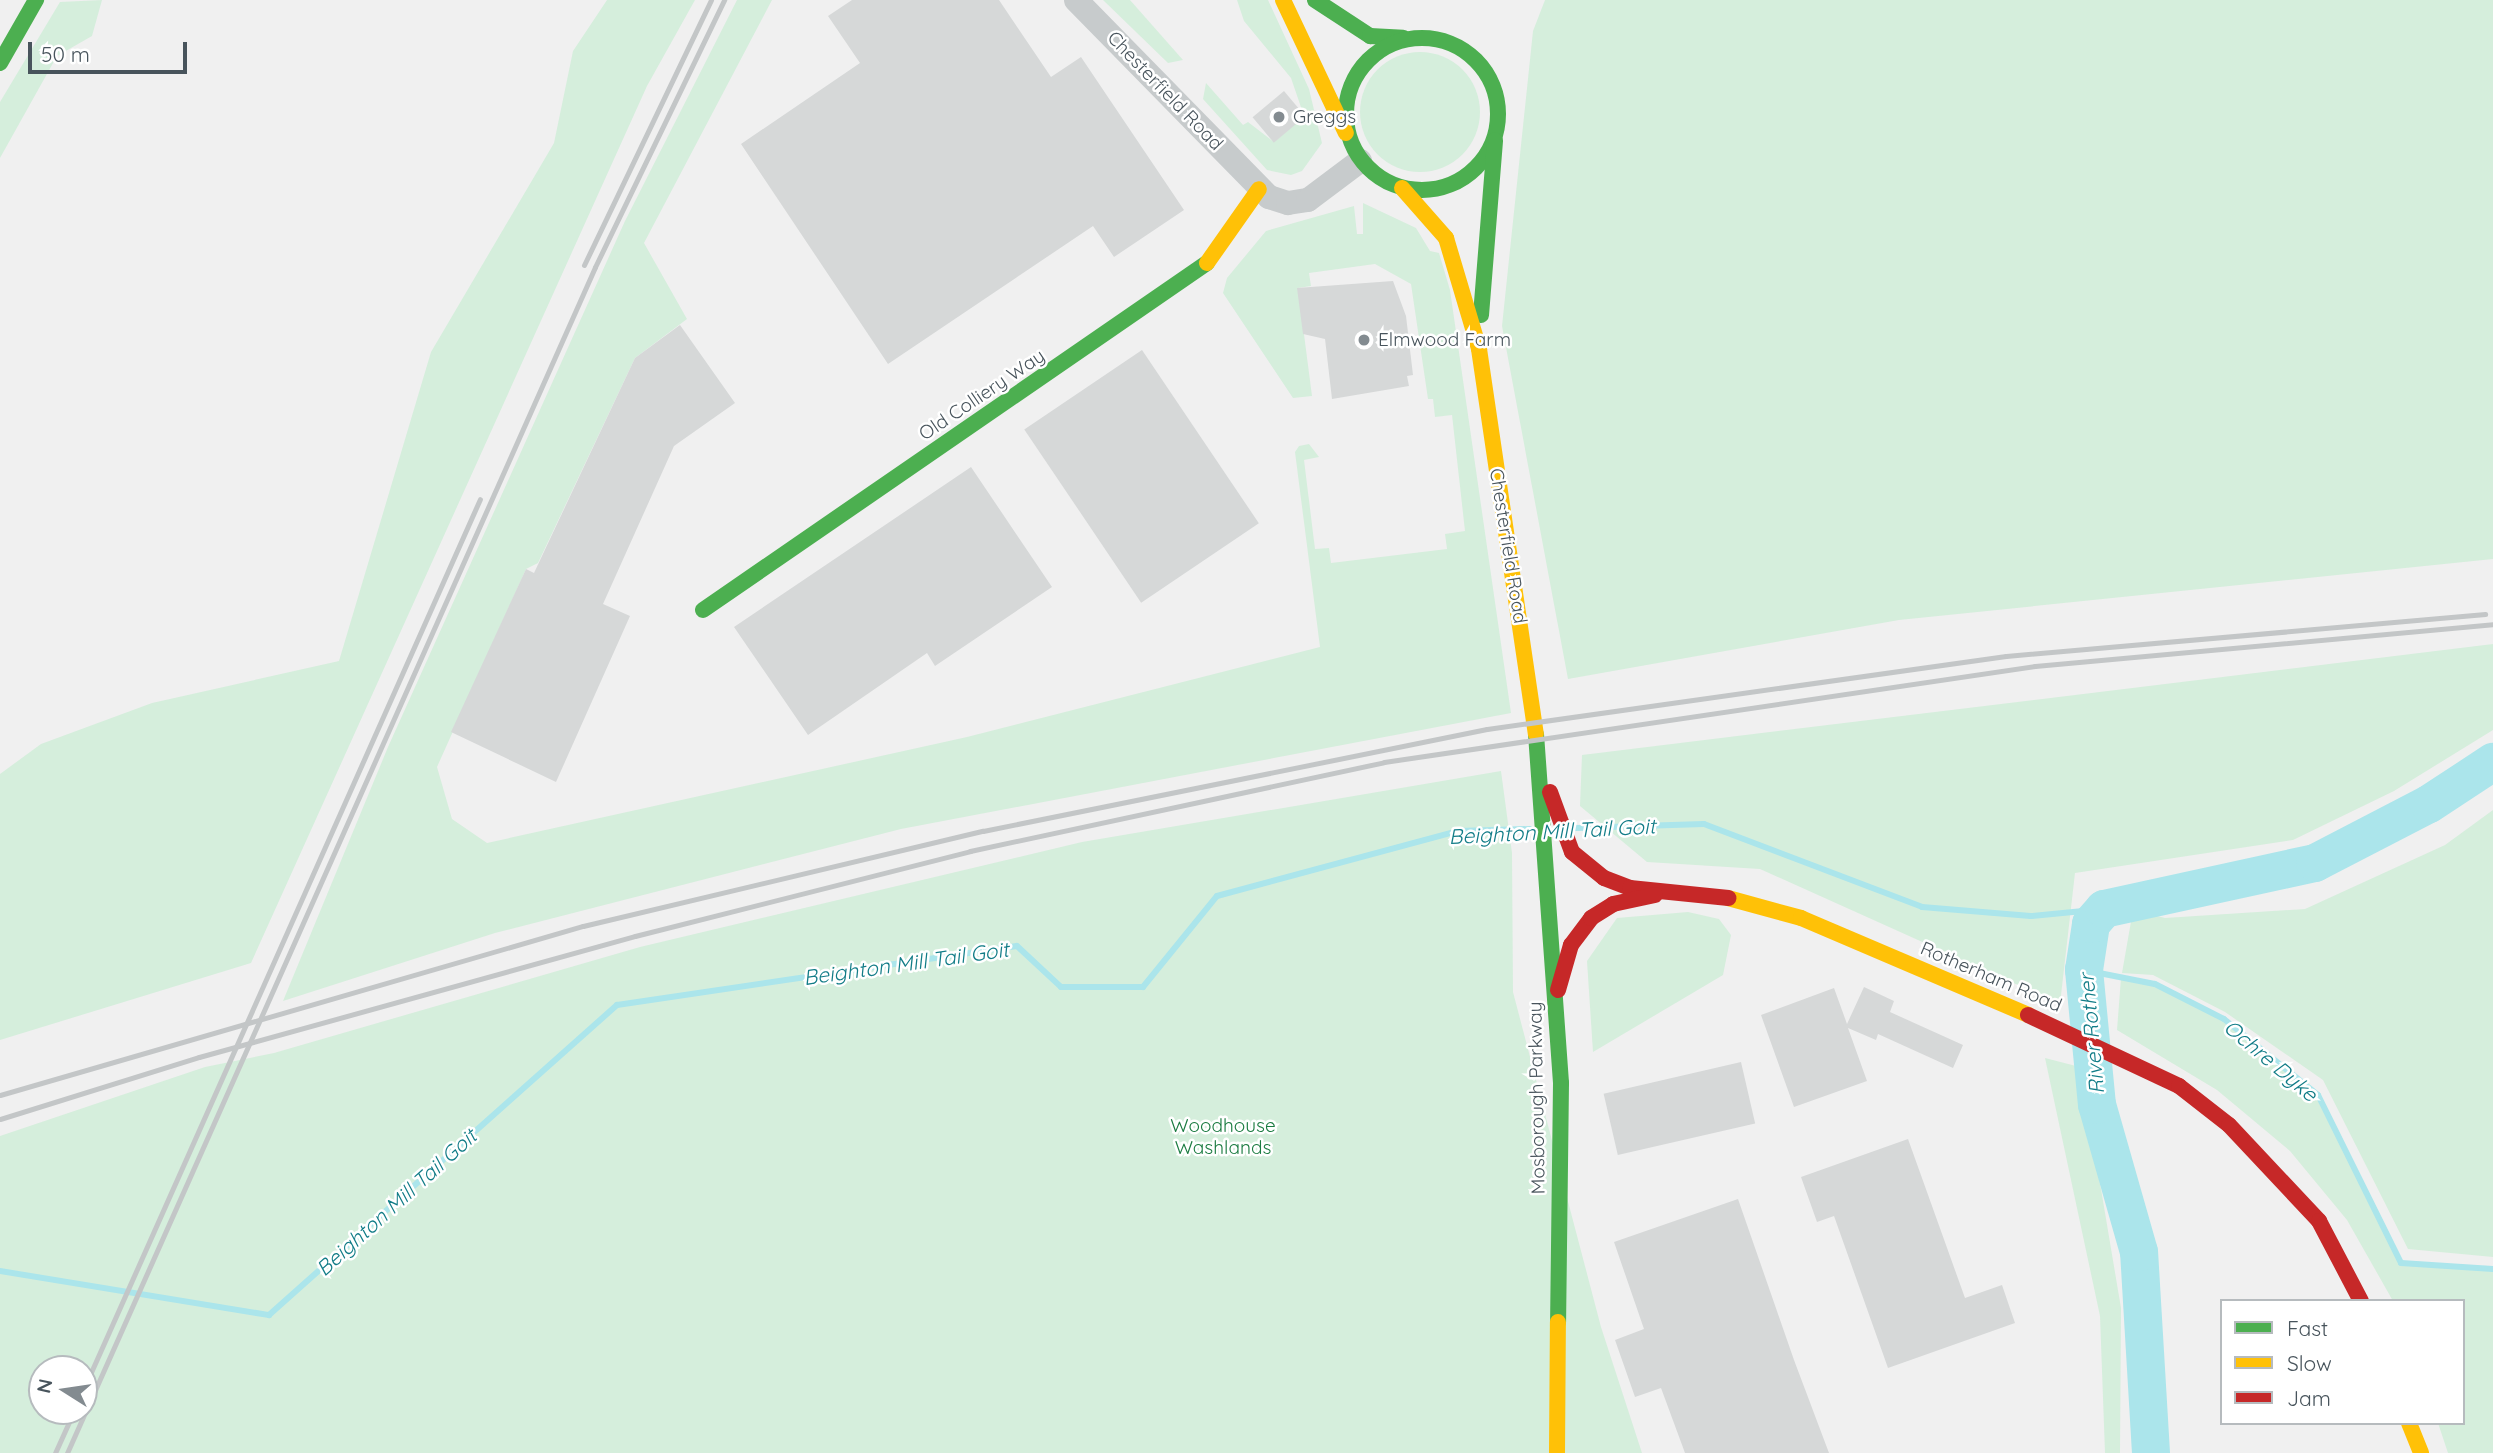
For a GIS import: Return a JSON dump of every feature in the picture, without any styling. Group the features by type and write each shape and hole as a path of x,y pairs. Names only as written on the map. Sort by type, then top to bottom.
{"main road":[{"path":"0,63 36,0"},
{"path":"1283,0 1356,153 1402,188 1448,186 1474,172 1495,140 1498,99 1488,74 1471,54 1440,39 1370,36 1315,0"},
{"path":"1356,153 1347,107 1354,81 1380,47 1403,38"},
{"name":"Chesterfield Road","path":"1479,349 1495,140"},
{"name":"Chesterfield Road","path":"1402,188 1446,238 1479,349 1538,742"},
{"name":"Old Colliery Way","path":"703,610 1201,272 1259,189"},
{"name":"Mosborough Parkway","path":"1538,742 1554,832 1556,1003 1561,1083 1557,1453"},
{"path":"1554,832 1577,859 1604,878 1669,892"},
{"path":"1556,1003 1566,955 1591,918 1621,901 1669,892"},
{"name":"Rotherham Road","path":"1669,892 1733,898 1801,918 2125,1058 2203,1103 2274,1166 2319,1221 2360,1299"},
{"path":"2410,1425 2421,1453"}],"street":[{"name":"Chesterfield Road","path":"1076,0 1259,189 1288,203 1308,200 1356,153"}],"green space":[{"path":"102,0 92,36 57,56 0,158 0,102 60,2"},
{"path":"607,0 695,0 647,86 251,963 0,1040 0,774 41,744 152,703 339,661 431,352 554,143 573,51"},
{"path":"737,0 772,0 644,243 687,319 635,358 538,563 526,569 437,767 452,819 487,843 967,737 1320,647 1295,452 1299,446 1309,444 1319,457 1304,460 1315,549 1329,548 1331,563 1447,549 1445,534 1465,531 1452,415 1435,417 1433,399 1428,399 1411,284 1375,264 1309,273 1311,286 1298,288 1312,396 1293,398 1223,293 1227,278 1266,231 1354,206 1357,234 1363,234 1363,203 1416,228 1430,251 1439,253 1450,290 1511,713 901,829 495,933 283,1001 388,747 625,221"},
{"path":"1103,0 1130,0 1183,60 1168,63"},
{"path":"1237,0 1268,0 1309,89 1322,143 1302,171 1291,175 1267,170 1203,99 1206,83 1243,125 1248,122 1274,142 1304,116 1291,78 1244,21"},
{"path":"1545,0 2493,0 2493,559 1899,620 1568,679 1502,326 1533,31"},
{"path":"1420,52 1443,57 1462,70 1475,89 1480,112 1475,135 1462,154 1443,167 1420,172 1397,167 1378,154 1365,135 1360,112 1365,89 1378,70 1397,57"},
{"path":"2493,644 2493,730 2394,791 2293,840 2075,873 2060,1004 1760,869 1647,862 1580,806 1582,755"},
{"name":"Woodhouse Washlands","path":"1501,771 1512,853 1513,992 1601,1327 1642,1453 0,1453 0,1136 205,1067 274,1053 640,947 1082,842"},
{"path":"2493,810 2493,1257 2408,1249 2323,1080 2225,1012 2153,975 2122,973 2133,910 2165,918 2305,909 2445,845"},
{"path":"1688,912 1719,919 1731,935 1723,975 1593,1052 1587,961 1617,918"},
{"path":"2121,978 2155,984 2224,1019 2318,1095 2401,1263 2493,1269 2493,1453 2448,1453 2439,1425 2465,1425 2465,1299 2392,1299 2347,1220 2290,1151 2217,1090 2117,1030"},
{"path":"2045,1058 2076,1066 2101,1189 2121,1308 2120,1453 2105,1453 2100,1316"}],"building":[{"path":"852,0 999,0 1051,77 1081,57 1184,210 1114,257 1093,226 888,364 741,144 860,63 828,16"},
{"name":"Greggs","path":"1284,91 1305,116 1274,143 1253,117"},
{"name":"Elmwood Farm","path":"1393,281 1406,316 1413,375 1407,376 1409,386 1332,399 1325,339 1303,334 1297,288"},
{"path":"680,325 735,403 674,446 603,604 630,616 556,782 451,732 526,569 534,573 635,358"},
{"path":"1142,350 1259,523 1141,603 1024,429"},
{"path":"971,467 1052,587 935,666 927,653 808,735 734,627"},
{"path":"1864,987 1894,1001 1890,1012 1963,1045 1953,1068 1878,1034 1876,1040 1848,1028 1867,1081 1794,1107 1761,1015 1834,988 1847,1024"},
{"path":"1741,1062 1755,1123 1618,1155 1604,1094"},
{"path":"1908,1139 1965,1298 2002,1285 2015,1323 1888,1368 1834,1216 1817,1222 1801,1177"},
{"path":"1738,1199 1829,1453 1685,1453 1661,1388 1635,1397 1615,1340 1644,1329 1614,1242"}],"waterway":[{"name":"Ochre Dyke","path":"2151,1453 2139,1252 2097,1105 2084,970 2091,924 2104,909 2315,863 2429,804 2493,762"},
{"name":"Beighton Mill Tail Goit","path":"1576,828 1704,824 1922,907 2031,916 2104,909"},
{"name":"Beighton Mill Tail Goit","path":"0,1271 269,1315 617,1005 1017,946 1061,987 1143,987 1217,896 1458,831 1530,829"},
{"name":"Ochre Dyke","path":"2084,970 2155,984 2224,1019 2318,1095 2401,1263 2493,1269"}],"railway":[{"path":"584,265 711,0"},
{"path":"67,1453 595,267 724,0"},
{"path":"98,1357 480,499"},
{"path":"0,1095 583,926 983,831 1487,729 2006,656 2485,614"},
{"path":"0,1119 199,1057 635,936 970,851 1384,762 2035,666 2493,624"},
{"path":"55,1453 68,1425"}],"traffic: fast":[{"path":"0,63 36,0"},
{"path":"1315,0 1370,36 1403,38"},
{"path":"1422,38 1451,43 1476,60 1493,85 1498,114 1493,143 1476,168 1451,185 1422,190 1393,185 1368,168 1351,143 1346,114 1351,85 1368,60 1393,43 1422,38"},
{"path":"1481,315 1495,141"},
{"path":"703,610 1207,263"},
{"path":"1536,734 1561,1083 1558,1322"}],"traffic: slow":[{"path":"1283,0 1346,133"},
{"path":"1402,188 1446,238 1479,349 1536,734"},
{"path":"1207,263 1259,189"},
{"path":"1728,898 1801,918 2028,1015"},
{"path":"1557,1453 1558,1322"},
{"path":"2410,1425 2421,1453"}],"traffic: jam":[{"path":"1550,792 1572,852 1604,878 1630,888 1728,898"},
{"path":"1558,990 1571,945 1591,918 1613,904 1655,895"},
{"path":"2028,1015 2179,1086 2229,1125 2319,1221 2360,1299"}],"place":[{"name":"Greggs","path":"1279,117"},
{"name":"Elmwood Farm","path":"1364,340"}],"water label":[{"name":"River Rother","path":"2091,1034"}]}
